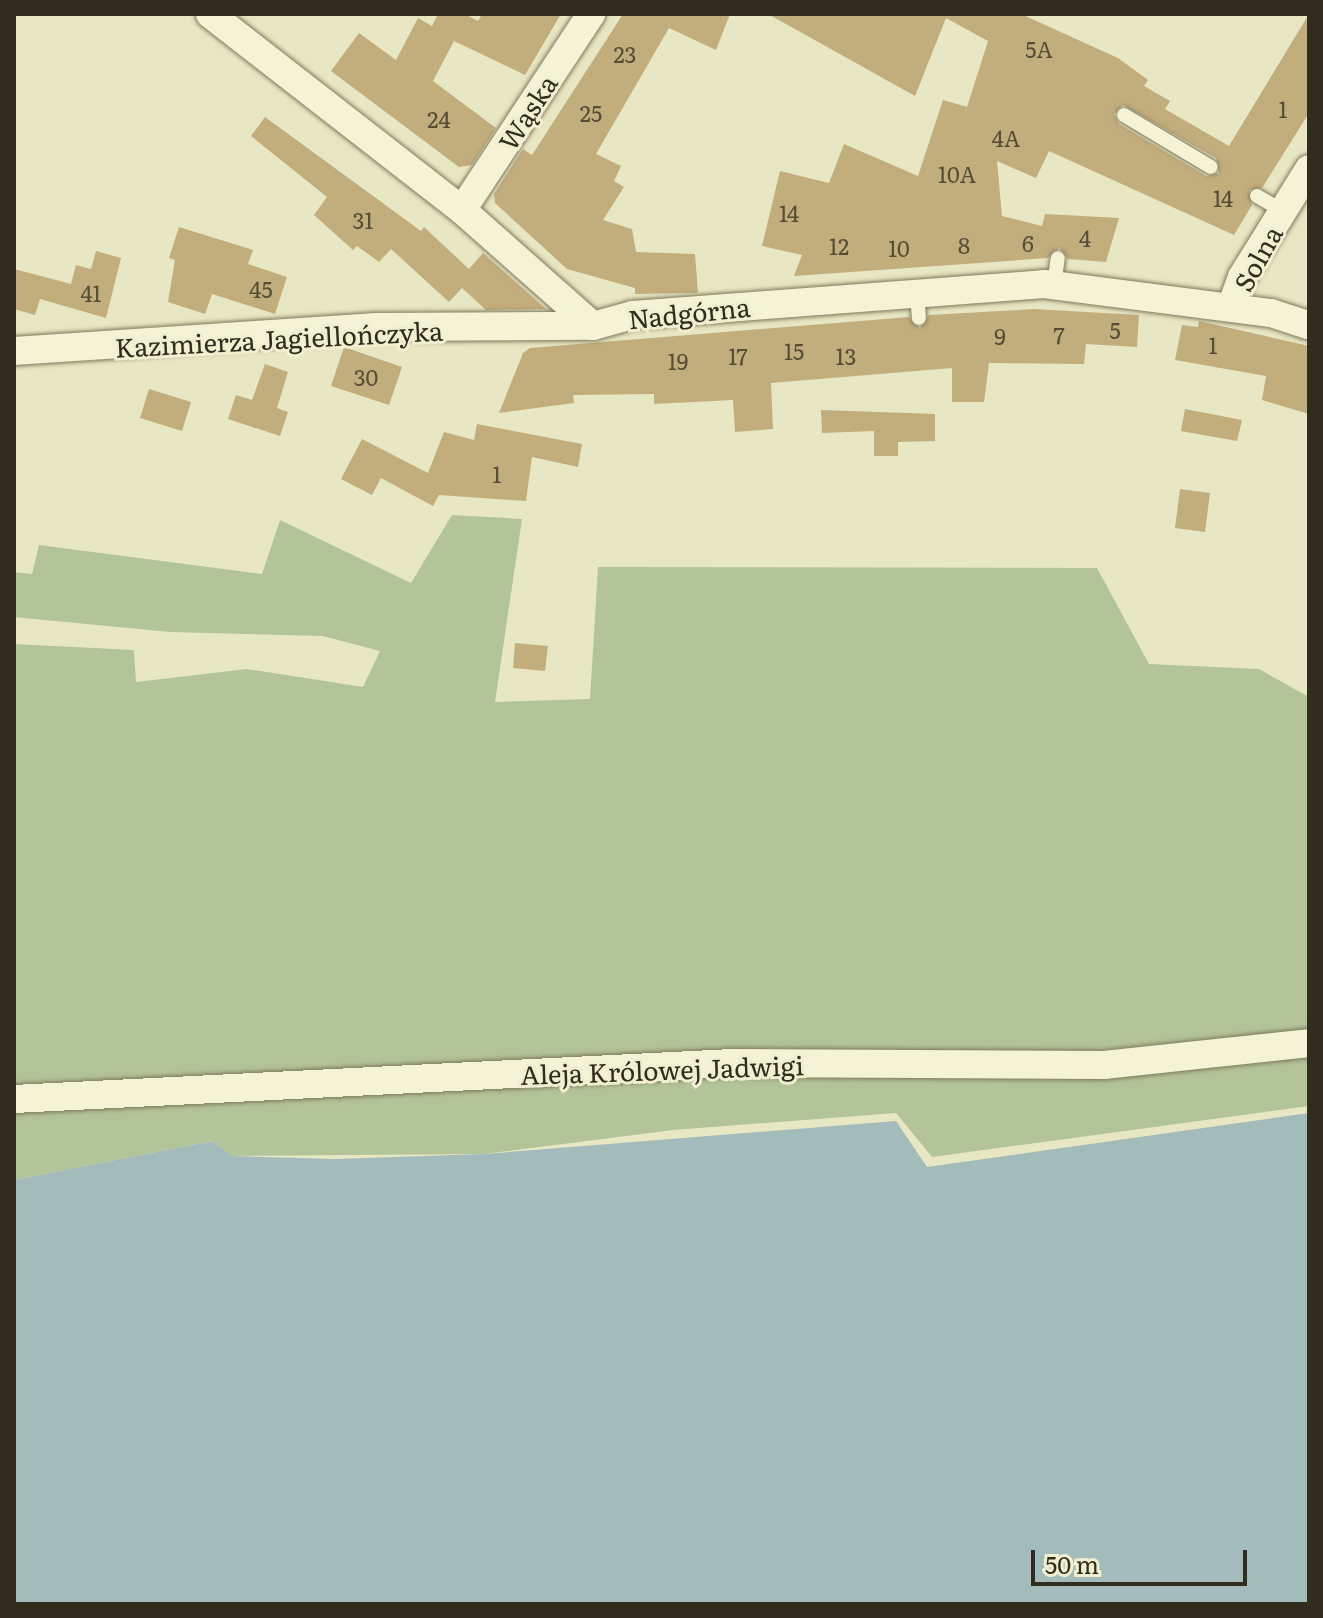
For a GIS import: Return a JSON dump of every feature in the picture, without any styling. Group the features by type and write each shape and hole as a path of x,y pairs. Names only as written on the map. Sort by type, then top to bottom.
{"street":[{"name":"Nadgórna","path":"210,14 462,210 594,332 633,315 918,304 1056,272 1309,325"},
{"name":"Wąska","path":"462,210 591,14"},
{"name":"Solna","path":"1231,307 1242,277 1309,169"},
{"name":"Kazimierza Jagiellończyka","path":"14,351 42,354 376,327 594,332"},
{"name":"Aleja Królowej Jadwigi","path":"14,1099 732,1063 1104,1065 1309,1043"}],"lane":[{"path":"1124,115 1211,167"},
{"path":"1257,196 1283,211"}],"green space":[{"path":"452,515 522,519 495,702 590,699 598,567 1097,568 1149,664 1259,669 1309,697 1309,1106 932,1157 896,1113 673,1130 484,1154 232,1156 212,1141 14,1180 14,644 134,650 136,682 247,669 363,687 380,651 323,636 170,632 14,617 14,572 32,574 39,545 262,574 280,520 411,583"}],"water":[{"path":"1309,1113 1309,1604 14,1604 14,1180 212,1141 232,1156 336,1159 484,1154 896,1121 927,1167"}],"building":[{"path":"438,14 465,14 478,21 482,14 561,14 525,75 454,41 433,81 496,128 472,165 459,167 331,71 359,33 396,60 418,18 432,26"},
{"path":"623,14 730,14 716,50 669,28 596,154 621,166 614,181 624,187 603,220 632,229 636,252 695,254 698,293 635,294 635,288 567,269 495,203 494,194 523,149 532,155"},
{"path":"768,14 1021,14 1118,58 1148,80 1144,86 1170,101 1165,109 1229,146 1309,14 1309,113 1262,188 1249,190 1252,205 1234,235 1049,151 1036,178 997,161 1002,216 1042,226 1045,214 1119,218 1106,262 1068,259 1059,248 1048,258 794,276 802,255 762,246 780,171 829,183 844,144 918,176 943,100 967,107 988,41 946,18 915,96","holes":["1123,105 1216,158 1219,173 1206,176 1119,124 1114,114"]},
{"path":"265,117 421,231 424,227 469,269 483,253 546,309 486,310 462,288 449,302 391,249 379,262 357,246 353,250 314,215 327,197 251,136"},
{"path":"179,227 253,250 248,264 287,277 275,314 212,294 205,314 168,302 175,260 169,258"},
{"path":"96,251 121,258 106,318 40,299 35,315 14,309 14,269 71,284 76,265 91,269"},
{"path":"1034,309 1139,315 1137,347 1086,344 1084,364 989,363 984,402 952,402 952,368 771,383 773,429 735,432 733,400 654,404 654,394 573,395 574,403 499,413 523,353 530,348 909,317 920,328 929,315"},
{"path":"1199,321 1309,346 1309,414 1262,400 1266,376 1175,360 1182,325 1198,327"},
{"path":"344,347 402,367 389,405 331,386"},
{"path":"265,364 288,372 277,408 288,412 280,436 228,419 236,395 252,400"},
{"path":"149,389 191,402 182,431 140,418"},
{"path":"1185,409 1242,420 1237,441 1181,431"},
{"path":"821,410 935,414 935,441 898,442 898,456 874,456 874,431 822,433"},
{"path":"477,424 582,444 578,467 532,457 526,501 439,495 433,506 381,478 372,495 341,479 362,439 428,473 444,432 474,440"},
{"path":"1180,489 1210,493 1205,532 1175,528"},
{"path":"515,643 548,646 545,671 513,668"}]}
